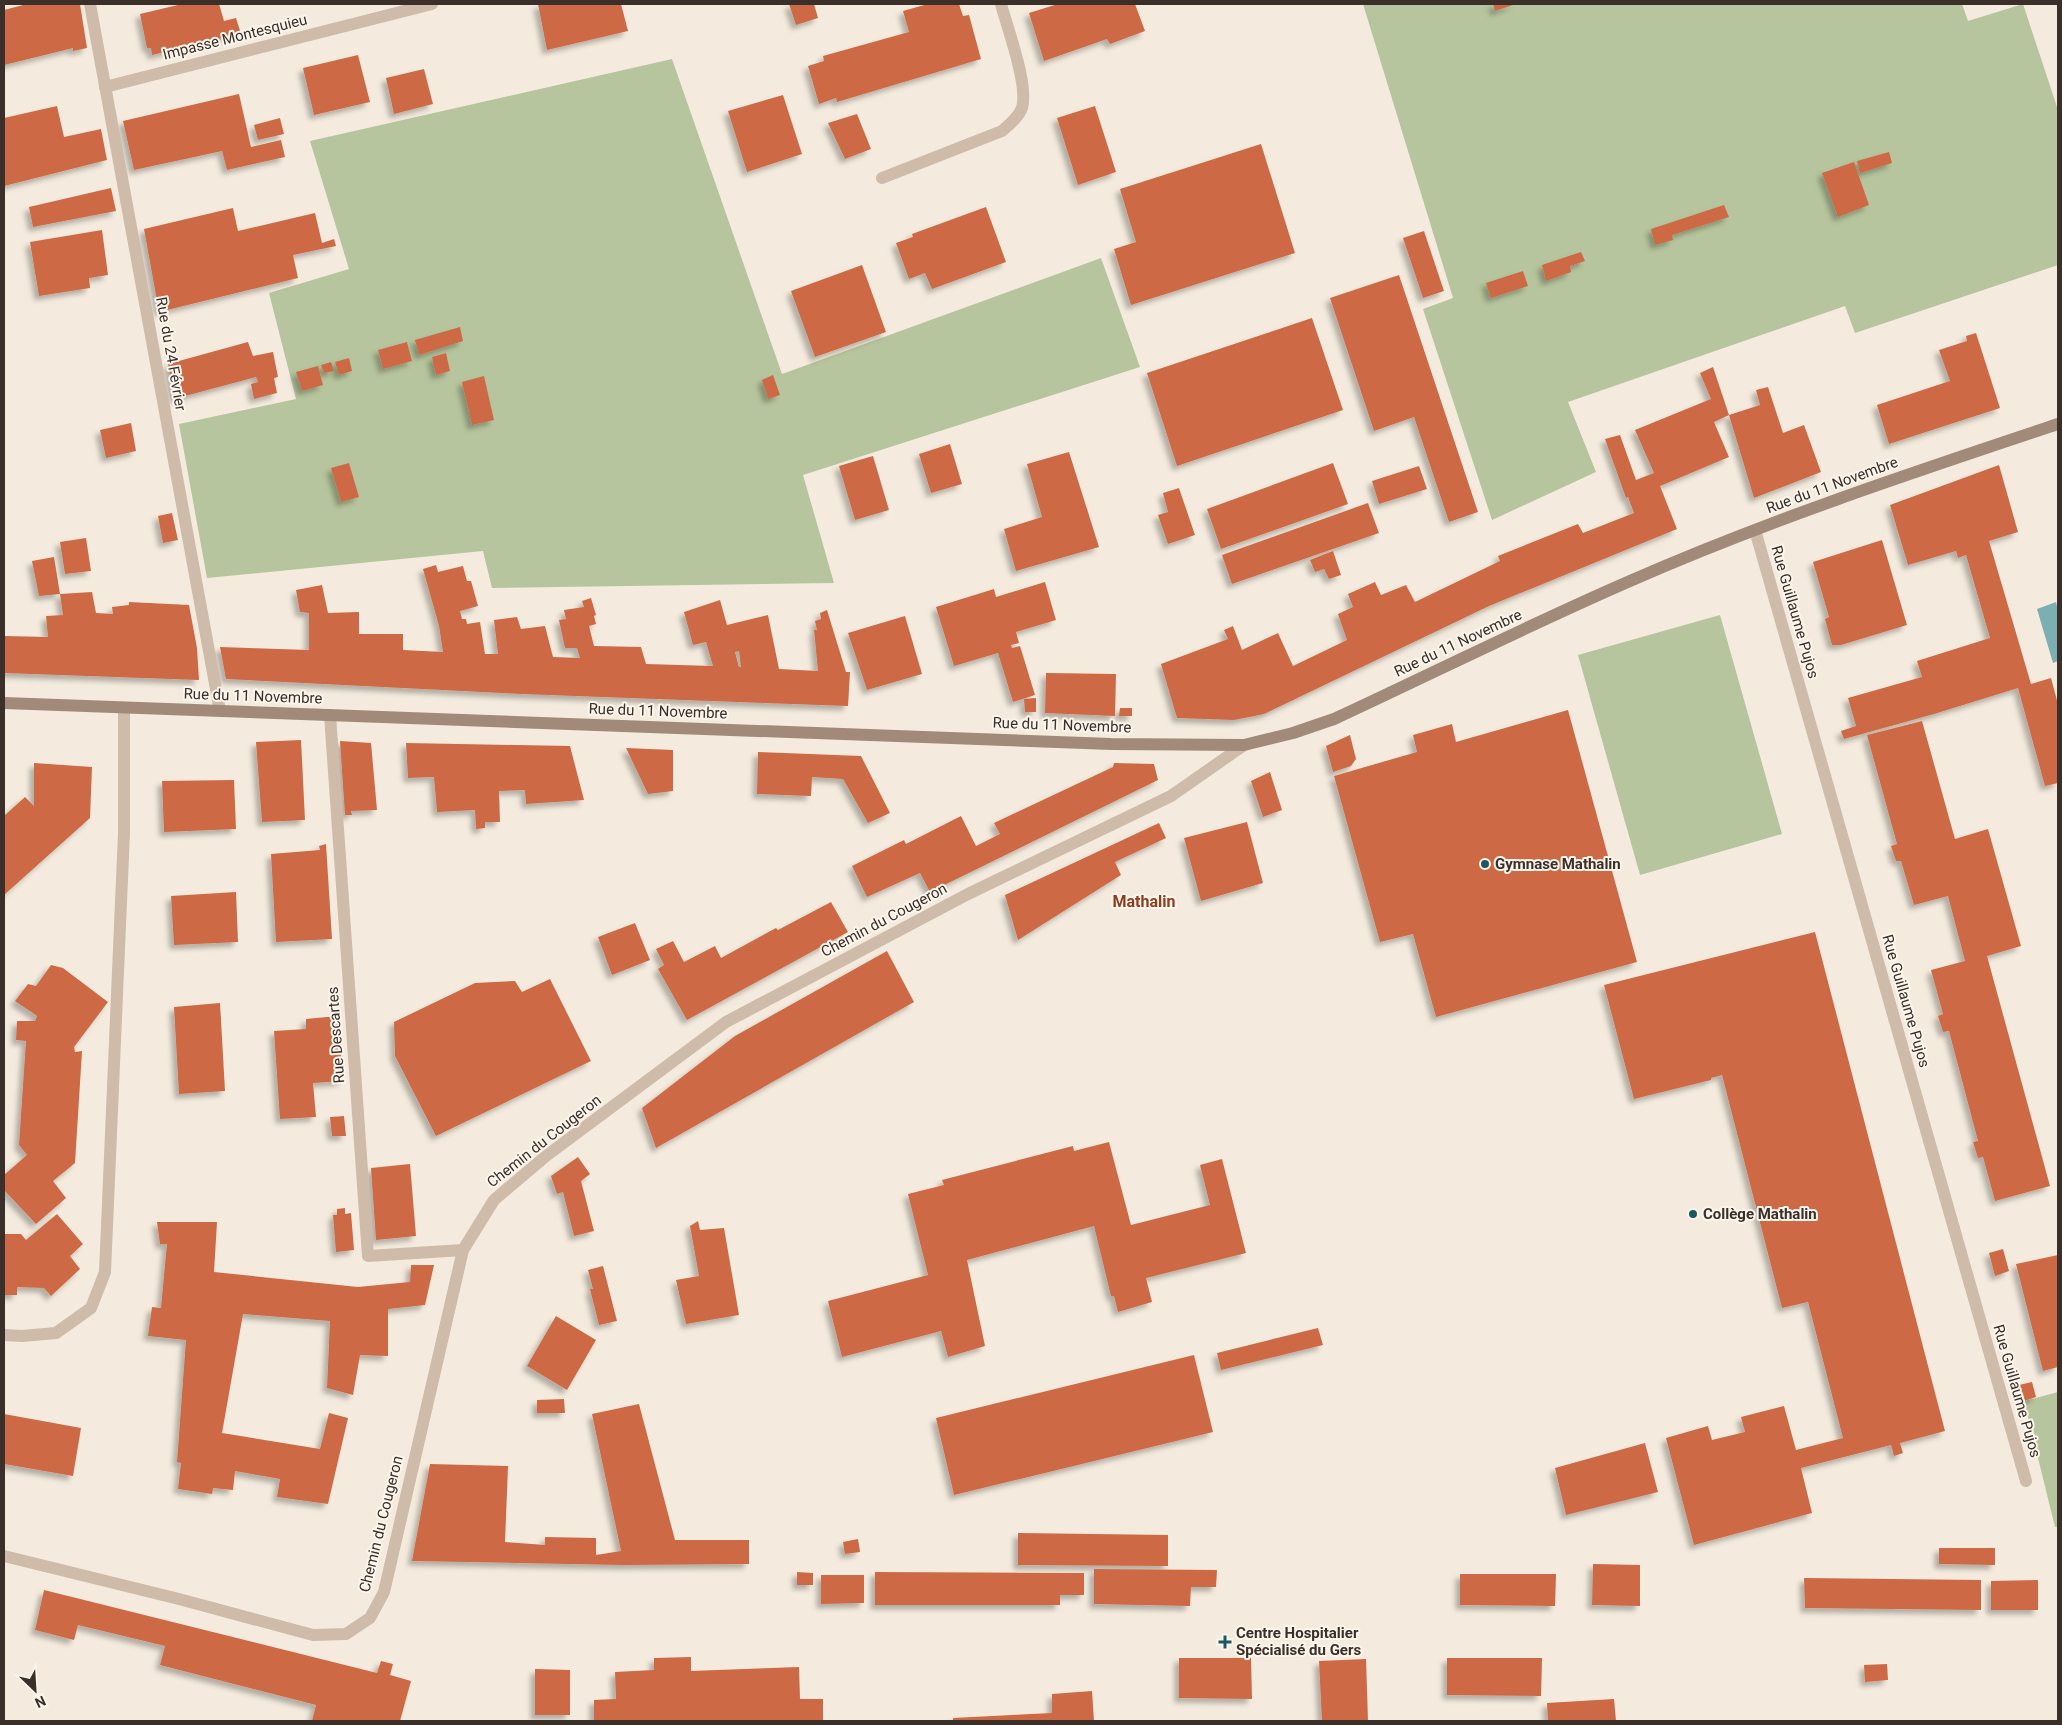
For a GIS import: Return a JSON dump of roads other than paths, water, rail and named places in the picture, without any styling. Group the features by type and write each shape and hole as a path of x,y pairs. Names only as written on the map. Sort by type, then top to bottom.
{"main road":[{"name":"Rue du 11 Novembre","path":"4,703 1111,744 1244,745 1293,733 1334,719 1631,580 1755,530 1840,498 2058,424"}],"street":[{"name":"Rue du 24 Février","path":"90,4 220,711"},
{"name":"Impasse Montesquieu","path":"105,87 432,4"},
{"path":"882,178 1002,131 1016,119 1022,106 1023,88 1000,4"},
{"name":"Rue Guillaume Pujos","path":"1755,530 2026,1481"},
{"path":"4,1335 22,1336 56,1333 91,1308 105,1272 124,833 124,708"},
{"name":"Rue Descartes","path":"330,715 368,1256 463,1250"},
{"name":"Chemin du Cougeron","path":"4,1556 313,1634 346,1634 370,1618 384,1592 463,1250 494,1200 546,1156 726,1022 968,894 1171,796 1244,745"}],"water":[{"path":"2056,602 2058,611 2058,661 2053,663 2037,609"}],"place":[{"name":"Gymnase Mathalin","path":"1485,864"},
{"name":"Collège Mathalin","path":"1693,1214"},
{"name":"Centre Hospitalier Spécialisé du Gers","path":"1225,1642"}],"district":[{"name":"Mathalin","path":"1144,901"}]}
